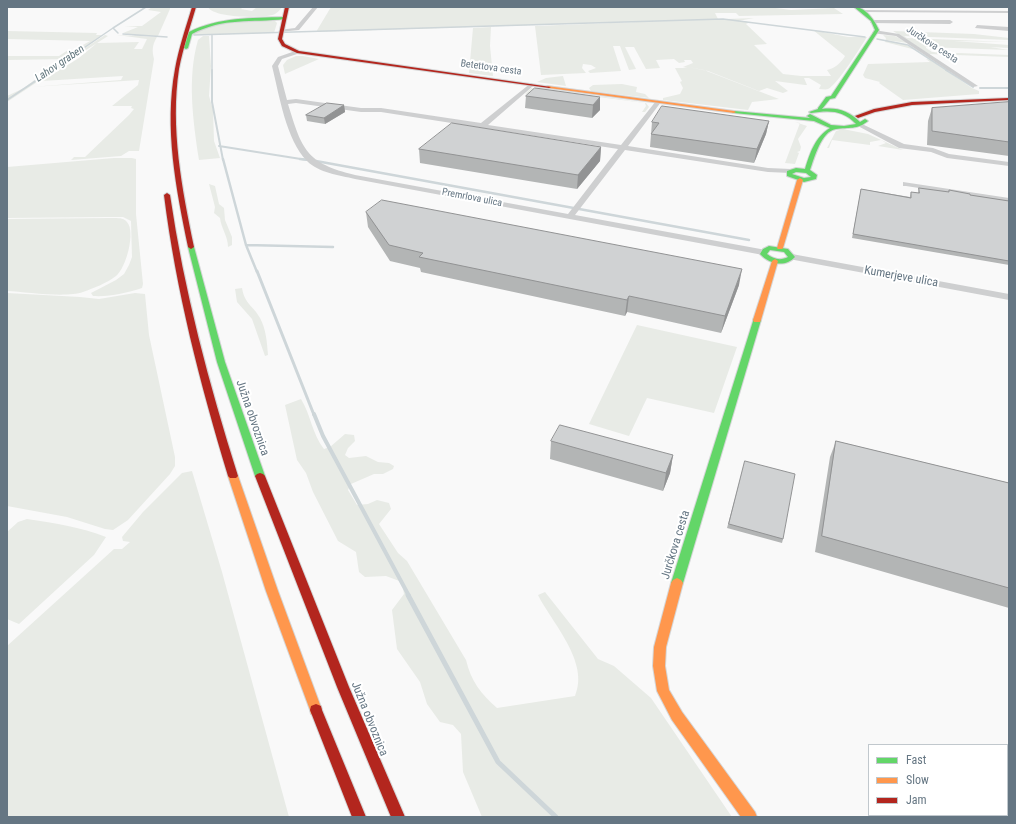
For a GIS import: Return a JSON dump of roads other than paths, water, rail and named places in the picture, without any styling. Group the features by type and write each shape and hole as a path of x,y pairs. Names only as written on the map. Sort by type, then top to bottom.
{"main road":[{"path":"180,20 185,7"},
{"name":"Južna obvoznica","path":"194,7 187,25 178,70 175,120 182,202 196,272 225,375 279,530 372,759 398,817"},
{"path":"780,248 800,180 797,172 821,110 874,32 877,30 873,22 861,10"},
{"path":"202,12 229,18 270,16 285,12"},
{"path":"178,70 183,62 189,34 198,28 285,12"},
{"path":"281,32 285,12"},
{"name":"Betettova cesta","path":"281,32 280,38 283,45 298,52 737,112 782,116 821,110"},
{"path":"821,110 846,105 868,108 1009,98"},
{"path":"821,110 852,117 891,107"},
{"path":"797,172 822,134 822,129 833,125 848,124 852,117 868,108"},
{"path":"821,110 833,125"},
{"name":"Betettova cesta","path":"737,112 766,113 821,110"},
{"path":"797,172 814,175 814,178 800,180"},
{"path":"166,189 177,272 220,434 253,540 359,817"},
{"path":"769,248 780,248 789,252 792,257 786,261 775,261 766,257 764,252 769,248"},
{"name":"Jurčkova cesta","path":"750,817 677,716 663,691 659,666 660,647 668,613 775,261"}],"street":[{"path":"281,32 297,29 316,7"},
{"path":"861,10 1009,12"},
{"path":"873,22 950,22"},
{"path":"978,27 1009,29"},
{"name":"Jurčkova cesta","path":"874,32 897,35 975,86"},
{"name":"Premrlova ulica","path":"298,52 280,58 275,66 284,102 297,139 306,156 315,163 339,174 574,211 764,252"},
{"path":"482,126 531,85"},
{"path":"284,102 296,101 361,110 380,110 768,170 797,172"},
{"path":"574,211 658,102"},
{"path":"852,117 877,134"},
{"path":"852,117 877,134 902,146 933,150 956,157 1009,164"},
{"path":"956,157 955,152 1009,160"},
{"path":"906,184 1009,200"},
{"name":"Kumerjeve ulica","path":"792,257 1009,297"}],"waterway":[{"path":"113,28 146,7"},
{"path":"194,35 723,19 865,37"},
{"name":"Lahov graben","path":"50,71 113,28"},
{"name":"Lahov graben","path":"113,28 118,33"},
{"path":"123,34 167,37"},
{"path":"212,35 212,102 220,146"},
{"path":"877,39 908,45 948,71"},
{"name":"Lahov graben","path":"7,100 52,70"},
{"path":"946,70 973,87"},
{"path":"980,88 1009,88"},
{"path":"220,146 302,159"},
{"path":"220,146 223,160"},
{"path":"223,159 246,245"},
{"path":"302,159 310,160"},
{"path":"302,159 307,160"},
{"path":"316,161 749,240"},
{"path":"246,245 333,247"},
{"path":"246,245 257,272"},
{"path":"257,271 314,415"},
{"path":"314,414 323,436 409,596"},
{"path":"408,595 498,762 556,817"}]}
